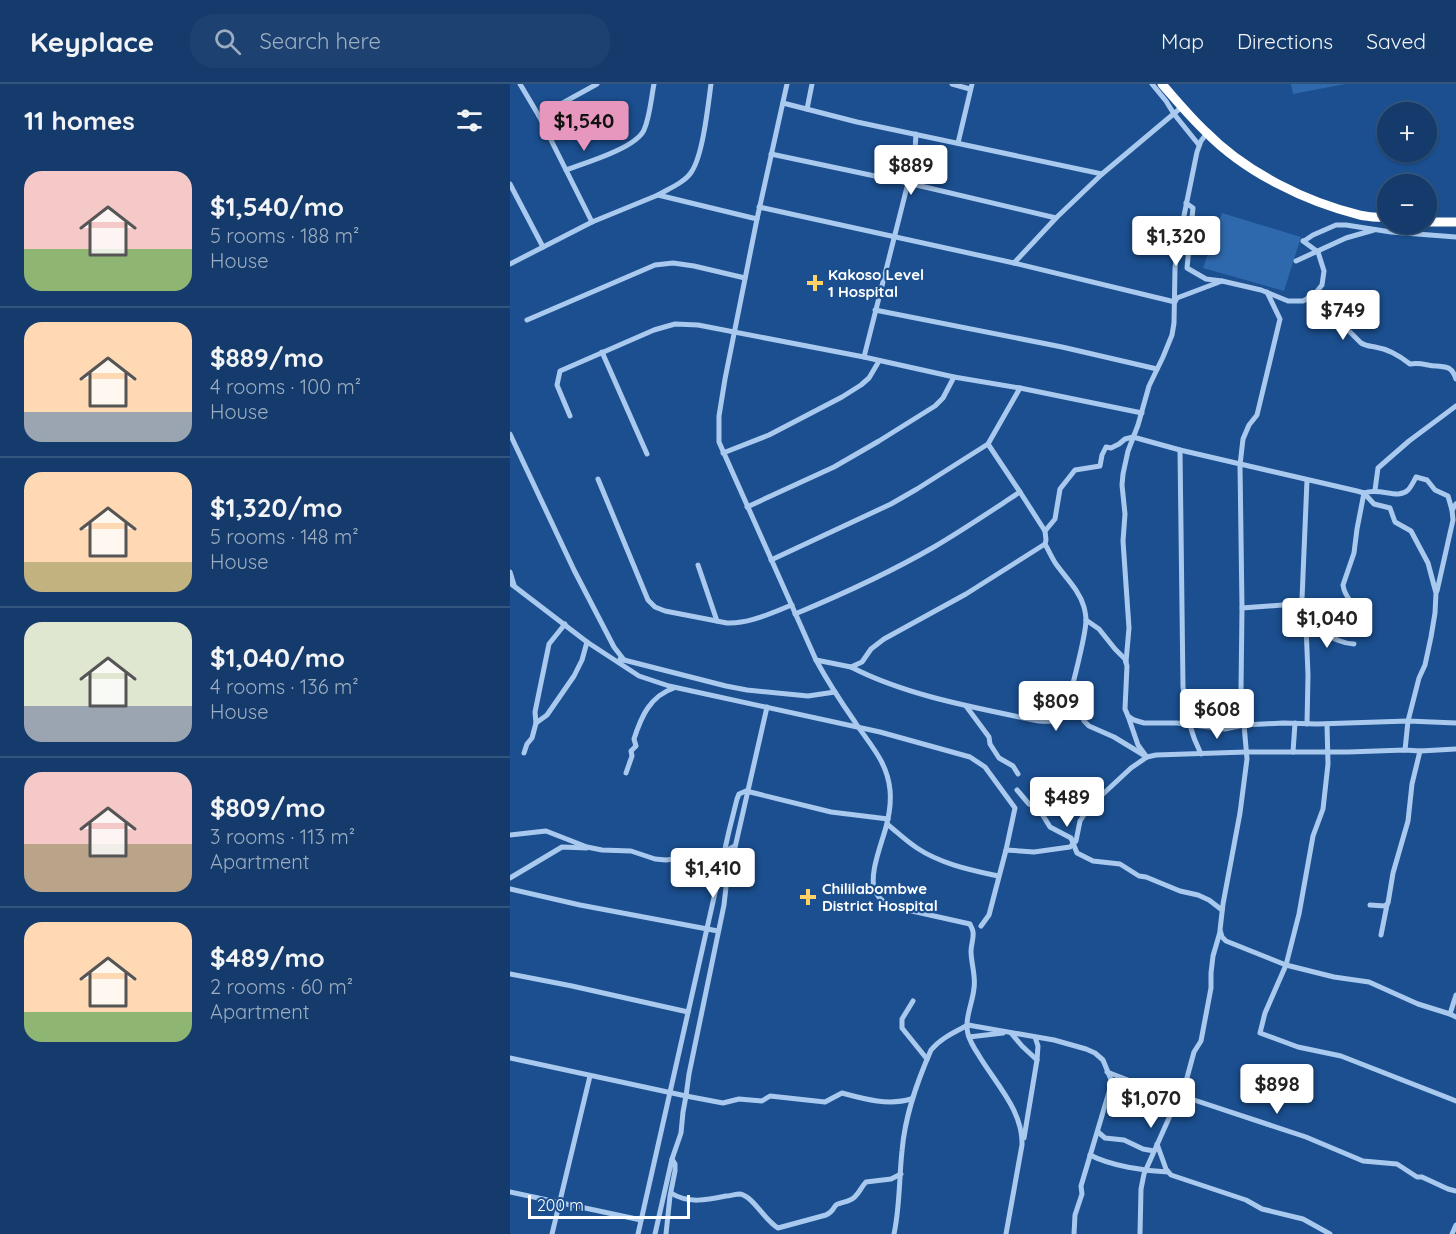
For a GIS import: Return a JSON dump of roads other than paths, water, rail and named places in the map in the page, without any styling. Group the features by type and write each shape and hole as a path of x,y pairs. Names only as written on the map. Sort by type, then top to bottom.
{"highway":[{"path":"1162,84 1207,133 1237,159 1277,183 1318,202 1361,215 1377,217"},
{"path":"1437,222 1456,222"}],"street":[{"path":"520,84 539,116 591,222"},
{"path":"539,116 597,84"},
{"path":"566,170 615,152 638,138 644,131 647,121 654,84"},
{"path":"510,264 591,222 658,195 683,180 692,171 700,147 711,84"},
{"path":"787,84 745,278 719,416 719,442 816,660 858,727 879,755 887,775 890,792 887,821 873,878 875,892 884,902 894,907 970,924 974,934 971,949 975,986 967,1031 983,1063 1014,1110 1020,1127 1022,1145"},
{"path":"807,109 812,84"},
{"path":"952,84 971,86 958,143"},
{"path":"1152,84 1199,145"},
{"path":"783,104 1102,174"},
{"path":"1014,263 1102,174 1183,106"},
{"path":"1147,757 1138,745 1125,709 1129,628 1123,541 1124,464 1149,386 1172,335 1178,245 1199,145 1207,133"},
{"path":"864,357 908,183 916,134"},
{"path":"771,154 1056,218"},
{"path":"510,184 543,247"},
{"path":"658,195 757,219"},
{"path":"1186,203 1193,208 1187,268 1206,279 1267,292 1288,301 1303,301 1314,295 1322,285 1324,271 1318,252 1304,241 1336,225 1456,237"},
{"path":"759,207 1014,263 1175,302"},
{"path":"1296,261 1346,238 1376,230"},
{"path":"527,320 655,265 673,263 694,266 745,278"},
{"path":"1175,302 1177,298 1222,281"},
{"path":"1140,1234 1141,1189 1145,1171 1173,1109 1182,1096 1194,1052 1201,1041 1211,988 1213,956 1220,931 1240,813 1247,759 1241,690 1240,465 1243,439 1249,425 1257,415 1280,319 1267,292"},
{"path":"1314,295 1330,311 1334,312 1344,326 1364,345 1396,354 1410,364 1426,363 1443,366 1452,370 1456,380"},
{"path":"875,310 1062,347 1156,369"},
{"path":"570,416 557,385 560,371 654,330 675,324 698,325 735,332 1142,413"},
{"path":"602,352 647,454"},
{"path":"723,453 769,435 842,397 869,378 879,361"},
{"path":"747,507 834,467 916,418 943,398 954,377"},
{"path":"771,560 891,504 988,444 1020,388"},
{"path":"1375,490 1378,468 1408,441 1456,406"},
{"path":"510,434 574,570 614,647 624,660"},
{"path":"1045,531 1056,519 1060,489 1076,470 1100,466 1106,447 1111,448 1133,437 1240,465 1364,493 1375,490 1399,495 1408,490 1416,477 1427,480 1435,490 1448,496 1453,520 1436,593 1435,613 1425,664 1408,721 1406,750"},
{"path":"816,660 851,667 883,681 966,706 1050,722 1062,716 1083,644 1086,620 1084,608 1080,596 1056,564 1045,544 1045,531 988,444"},
{"path":"1180,450 1183,687 1188,725 1200,754"},
{"path":"598,479 648,600 655,607 665,611 737,624 792,604"},
{"path":"1242,608 1295,604 1302,599 1307,480"},
{"path":"795,614 901,565 961,531 1020,492"},
{"path":"1364,493 1374,504 1390,508 1395,522 1412,531 1428,563 1436,593"},
{"path":"1364,493 1354,553 1343,585 1348,598 1367,616"},
{"path":"1452,510 1456,504"},
{"path":"851,667 862,662 871,649 884,639 966,594 1045,544"},
{"path":"698,565 717,621"},
{"path":"510,572 512,585 587,642 639,676 675,687 858,727 970,757 985,767 1015,808 989,915 981,926"},
{"path":"1086,620 1104,634 1126,662"},
{"path":"524,753 532,738 536,723 535,712 549,645 565,624"},
{"path":"1307,724 1306,625 1315,627 1326,636 1346,644 1354,644"},
{"path":"536,723 547,715 574,676 587,642"},
{"path":"610,657 747,690 808,696 835,692"},
{"path":"626,773 632,756 631,751 636,746 634,739 643,713 664,691 675,687"},
{"path":"1069,698 1080,710 1084,721 1089,726 1114,737 1147,757"},
{"path":"966,706 989,737 990,744 999,758 1012,766 1018,774"},
{"path":"656,1234 672,1159 681,1133 689,1074 717,931 767,707"},
{"path":"1128,716 1144,723 1177,723 1225,729 1244,725 1294,723 1408,721 1456,723"},
{"path":"1293,752 1294,723"},
{"path":"1327,724 1328,752 1323,809 1313,836 1299,914 1286,965 1265,1013 1260,1033 1298,1047 1341,1056 1456,1101"},
{"path":"1006,850 1042,852 1049,849 1067,848 1076,841 1080,821 1089,807 1131,768 1147,757 1246,752 1456,749"},
{"path":"1381,935 1393,873 1408,821 1412,784 1420,751"},
{"path":"1017,790 1024,800 1039,809 1050,826 1071,838 1077,853 1093,861 1120,864 1139,876 1198,895 1222,910"},
{"path":"638,1234 706,929 740,794 748,792 831,812 887,821 918,849 954,865 998,876"},
{"path":"510,835 546,831 587,847 631,851 666,860 724,852 735,846"},
{"path":"510,878 562,848 596,848"},
{"path":"510,890 717,931"},
{"path":"1370,904 1387,905"},
{"path":"1220,931 1226,941 1286,965 1334,977 1368,982 1418,1005 1456,1017"},
{"path":"510,974 688,1012"},
{"path":"1450,1014 1456,995"},
{"path":"913,1001 902,1019 902,1028 927,1059"},
{"path":"894,1234 899,1206 902,1150 911,1100 927,1059 936,1045 968,1025 1054,1040 1086,1049 1103,1060 1112,1082 1081,1186 1082,1194 1075,1215 1074,1234"},
{"path":"969,1037 1010,1033"},
{"path":"1010,1033 1037,1060"},
{"path":"1006,1234 1037,1060 1038,1047 1035,1038"},
{"path":"510,1058 723,1103 739,1099 762,1101 770,1096 825,1102 842,1094 869,1101 904,1102 911,1100"},
{"path":"1107,1071 1136,1085 1182,1096 1306,1137 1363,1161 1397,1164 1417,1177 1456,1191"},
{"path":"552,1234 591,1076"},
{"path":"1098,1132 1105,1138 1124,1140 1143,1149 1154,1151"},
{"path":"1157,1144 1168,1172"},
{"path":"1090,1155 1098,1160 1145,1171 1168,1172 1246,1200 1262,1209 1303,1219 1330,1234"},
{"path":"666,1234 675,1171 672,1159"},
{"path":"671,1193 677,1197 699,1201 738,1194 745,1196 771,1224 778,1228 831,1213 836,1205 852,1200 866,1182 891,1179 901,1174"},
{"path":"510,1192 641,1220"},
{"path":"1452,1234 1456,1225"}],"place":[{"name":"Kakoso Level 1 Hospital","path":"815,283"},
{"name":"Chililabombwe District Hospital","path":"808,897"}]}
